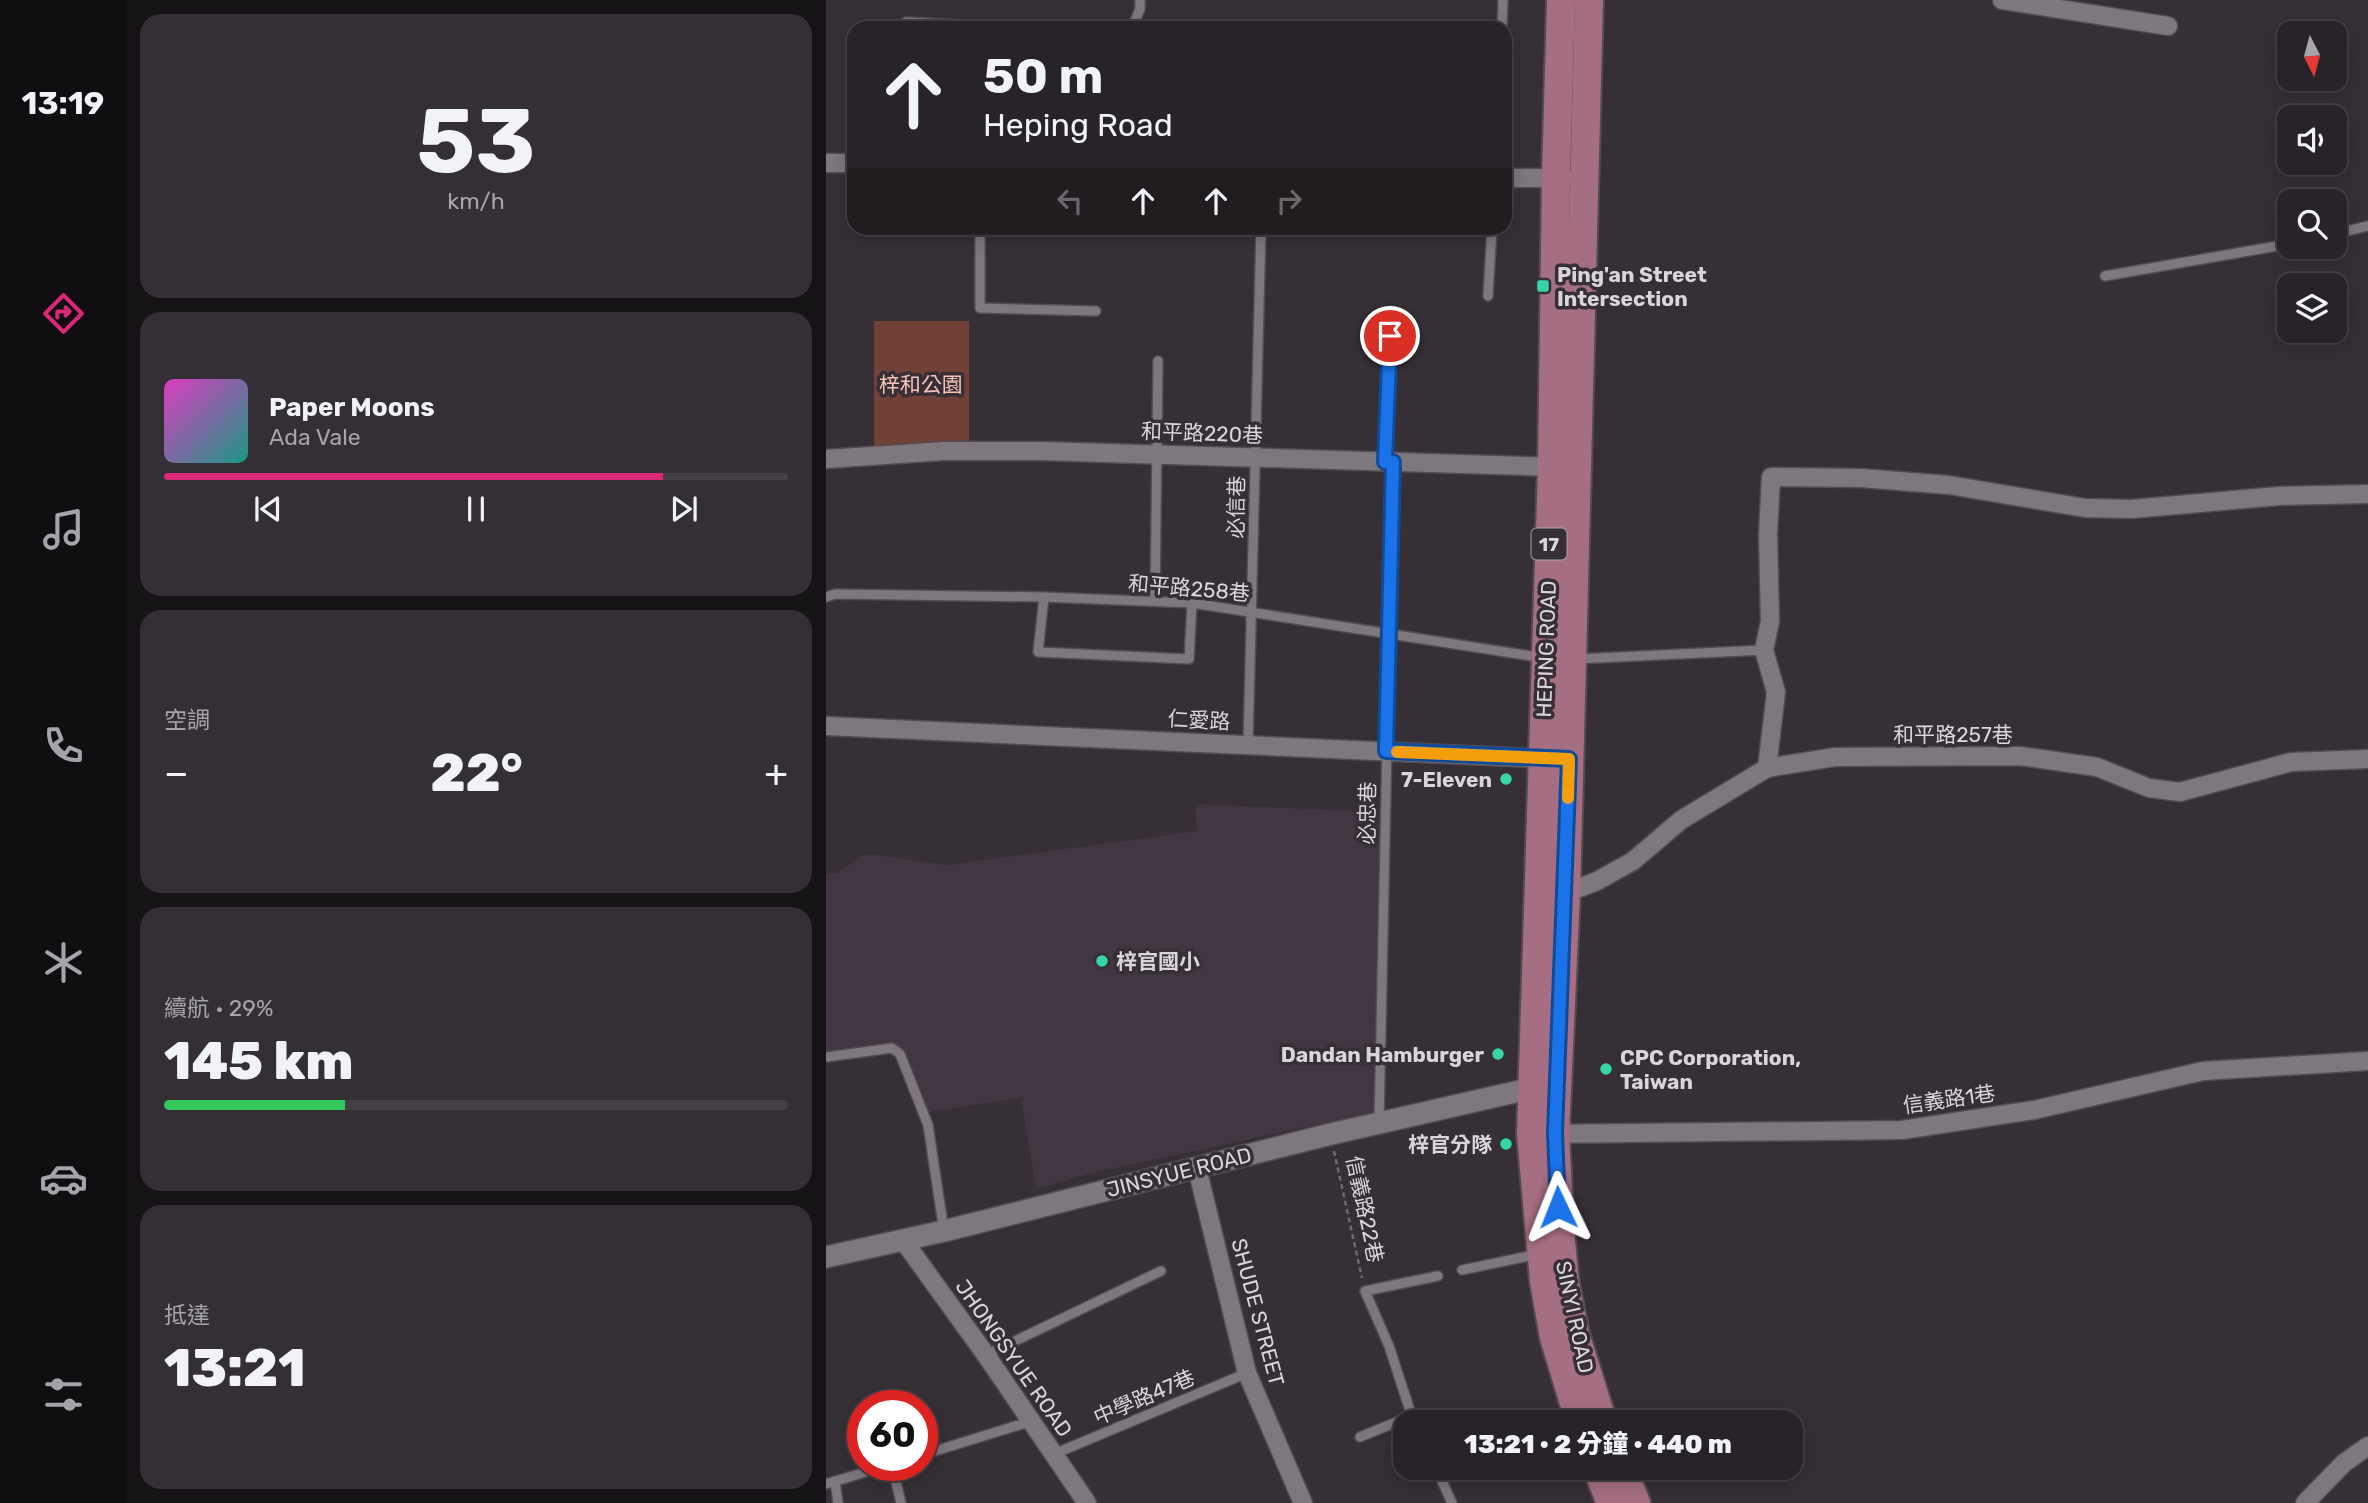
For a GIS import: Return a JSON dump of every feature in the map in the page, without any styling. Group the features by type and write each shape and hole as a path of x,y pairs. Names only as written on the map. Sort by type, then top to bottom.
{"main road":[{"name":"HEPING ROAD","path":"1561,0 1556,179 1565,468"},
{"name":"HEPING ROAD","path":"1545,1085 1565,468 1586,177 1589,0"},
{"name":"HEPING ROAD","path":"1545,1085 1566,893 1556,759"},
{"name":"SINYI ROAD","path":"1545,1085 1541,1253 1554,1337 1576,1410"},
{"name":"SINYI ROAD","path":"1543,1134 1575,1334 1599,1410"},
{"path":"1602,1480 1611,1503"},
{"path":"1627,1480 1636,1503"}],"street":[{"path":"2002,0 2168,26"},
{"path":"826,163 847,163"},
{"path":"1512,178 1586,177"},
{"name":"和平路220巷","path":"826,459 944,451 1565,468"},
{"path":"1766,768 1776,692 1763,650 1770,621 1768,534 1771,477 1861,478 1950,485 2085,508 2132,509 2279,496 2368,494"},
{"name":"仁愛路","path":"826,726 1556,759"},
{"name":"和平路257巷","path":"1566,893 1597,881 1633,861 1681,820 1766,768 1835,757 2020,756 2097,767 2149,788 2180,792 2291,762 2368,759"},
{"name":"信義路1巷","path":"1543,1134 1902,1130 2034,1110 2203,1071 2368,1061"},
{"name":"JINSYUE ROAD","path":"826,1256 943,1231 1331,1134 1545,1085"},
{"name":"SHUDE STREET","path":"1197,1168 1247,1373 1303,1503"},
{"name":"JHONGSYUE ROAD","path":"903,1240 1087,1503"},
{"path":"2305,1503 2344,1463 2368,1446"}],"lane":[{"path":"1135,21 1140,9 1140,0"},
{"path":"1502,21 1503,0"},
{"path":"2347,231 2368,226"},
{"path":"980,235 980,308 1096,311"},
{"name":"必信巷","path":"1248,745 1261,235"},
{"path":"1488,296 1492,235"},
{"path":"2105,276 2277,246"},
{"name":"必忠巷","path":"1379,1123 1390,633 1391,311"},
{"path":"1156,600 1158,361"},
{"name":"和平路258巷","path":"826,597 835,594 1044,597 1192,603 1559,659 1763,650"},
{"path":"1044,597 1038,652 1189,659 1192,603"},
{"path":"826,1057 892,1048 900,1054 928,1125 943,1231"},
{"path":"1462,1270 1541,1253"},
{"path":"986,1355 1161,1272"},
{"name":"信義路22巷","path":"1410,1410 1389,1346 1365,1291 1438,1276"},
{"name":"中學路47巷","path":"1054,1454 1247,1373"},
{"path":"938,1450 1031,1422"},
{"path":"1360,1437 1393,1426"},
{"path":"1441,1480 1452,1503"},
{"path":"895,1481 901,1503"},
{"path":"831,1483 838,1503"}],"path":[{"name":"信義路22巷","path":"1331,1134 1365,1291"}],"shaded area":[{"name":"梓官國小","path":"1195,804 1379,812 1377,1112 1096,1172 1036,1189 1021,1098 927,1112 900,1049 826,1060 826,874 837,873 864,855 946,865 1197,831"}],"green space":[{"name":"梓和公園","path":"874,321 969,321 969,446 874,446"}],"slow traffic":[{"path":"1397,752 1569,759 1568,798"}],"place":[{"name":"Ping'an Street Intersection","path":"1543,286"},
{"name":"7-Eleven","path":"1506,779"},
{"name":"梓官國小","path":"1102,961"},
{"name":"Dandan Hamburger","path":"1498,1054"},
{"name":"CPC Corporation, Taiwan","path":"1606,1069"},
{"name":"梓官分隊","path":"1506,1144"}],"route":[{"path":"1390,336 1385,462 1393,462 1386,751 1569,759 1555,1133 1558,1207"}]}
